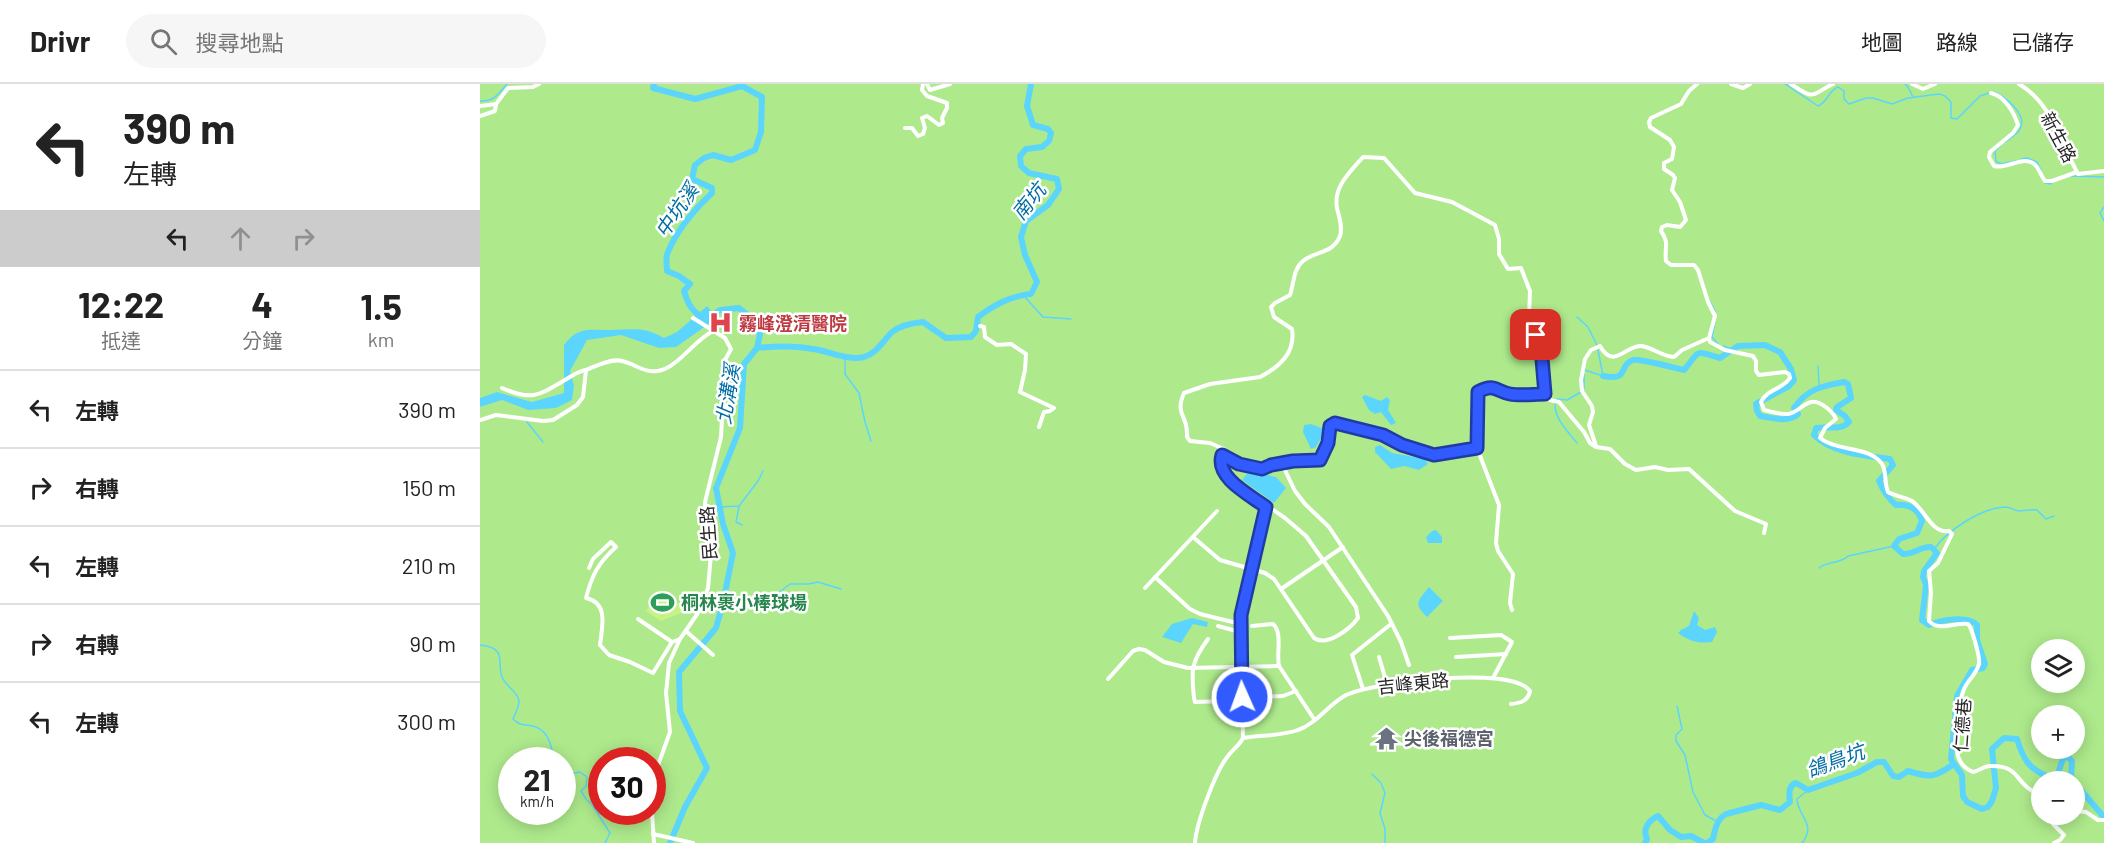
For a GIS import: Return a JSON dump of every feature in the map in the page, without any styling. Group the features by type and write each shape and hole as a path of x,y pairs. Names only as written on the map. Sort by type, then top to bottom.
{"street":[{"path":"480,116 495,111 496,104 507,88 533,87 539,84"},
{"path":"905,128 912,128 918,136 923,134 925,128 922,118 927,116 939,124 943,123 942,118 947,103 927,96 922,90 925,84 930,90 950,84"},
{"path":"1596,447 1589,425 1593,412 1592,406 1582,389 1585,359 1594,347 1600,346 1603,352 1614,357 1641,346 1666,357 1674,357 1682,350 1709,338 1714,315 1698,270 1694,265 1671,265 1666,261 1668,245 1661,231 1662,227 1667,225 1680,227 1686,220 1680,202 1672,190 1675,178 1664,169 1664,164 1672,159 1674,147 1670,140 1649,125 1651,118 1681,104 1689,91 1697,84"},
{"path":"1731,84 1743,88 1750,84"},
{"path":"1791,84 1807,95 1816,95 1833,84"},
{"path":"1912,84 1923,89 1935,84"},
{"name":"新生路","path":"2019,84 2029,91 2047,111 2078,174 2104,171"},
{"path":"1991,93 2002,99 2018,125 2013,133 1990,152 1991,164 1999,167 2028,161 2037,167 2044,180 2077,172"},
{"path":"480,106 496,104"},
{"path":"1193,537 1220,560 1269,575 1318,641 1327,641 1358,618 1358,612 1314,545 1285,518 1266,507 1224,473 1220,462 1224,449 1210,443 1190,441 1187,436 1188,427 1179,405 1184,393 1210,384 1267,374 1289,354 1293,339 1292,329 1274,317 1271,307 1290,295 1293,280 1303,261 1326,251 1338,239 1341,229 1337,194 1342,181 1363,157 1384,158 1415,193 1452,202 1495,225 1499,239 1499,254 1508,269 1521,268 1530,291 1528,318 1541,347 1545,394 1550,400 1556,401 1584,432 1590,443 1596,447 1610,449 1625,464 1636,470 1655,467 1668,470 1689,468 1735,511 1766,524 1764,533"},
{"path":"502,388 528,397 559,383 580,370 616,360 640,370 660,371 676,362 711,329 693,318"},
{"path":"980,326 984,327 985,337 997,345 1011,344 1026,354 1020,392 1054,408 1044,412 1039,427"},
{"name":"民生路","path":"666,747 669,738 666,677 680,639 698,613 708,588 712,543 705,502 721,437 725,360 731,346 726,338 711,329"},
{"name":"仁德巷","path":"1709,338 1710,342 1718,347 1753,356 1759,375 1785,372 1789,374 1790,378 1787,383 1762,397 1764,410 1788,414 1812,402 1825,406 1835,415 1836,419 1826,428 1820,438 1833,446 1874,454 1885,473 1885,484 1891,494 1912,501 1938,530 1949,531 1952,534 1938,563 1929,571 1931,623 1940,627 1968,624 1973,633 1979,658 1977,668 1962,696 1957,745 1958,758 1968,770 1973,772 1987,766 2010,768 2025,788 2031,790"},
{"path":"480,420 496,415 543,421 553,420 577,405 583,397 586,370"},
{"path":"1512,610 1510,603 1513,574 1498,551 1496,543 1499,505 1477,448 1478,392 1493,387 1510,394 1545,394"},
{"path":"1222,455 1239,464 1258,469 1293,461 1320,460 1328,443 1330,426 1335,423 1383,435 1402,445 1434,455 1477,448"},
{"path":"1282,464 1295,491 1329,527 1343,547 1391,624 1401,642 1409,665"},
{"path":"1195,843 1198,825 1215,776 1228,754 1240,745 1243,738 1240,632 1266,507"},
{"path":"1145,588 1217,512"},
{"path":"589,568 593,559 610,542 616,548 598,566 586,598 594,599 602,610 600,645 605,652 653,673 672,642 680,639"},
{"path":"1281,589 1343,547"},
{"path":"1155,577 1190,609 1200,614 1241,624"},
{"path":"638,619 672,642"},
{"path":"1252,626 1273,624 1276,627 1279,632 1277,657 1279,666 1314,719"},
{"path":"1363,690 1352,655 1391,624"},
{"path":"1218,626 1240,632"},
{"path":"687,632 712,654"},
{"path":"1450,638 1501,636 1512,642 1493,678"},
{"path":"1208,639 1195,658 1192,668 1195,702 1226,701"},
{"path":"1108,679 1133,651 1139,649 1145,650 1164,662 1192,668 1279,666"},
{"path":"1456,657 1506,654"},
{"path":"1379,657 1387,684"},
{"name":"吉峰東路","path":"1243,738 1300,730 1345,696 1387,684 1486,676 1520,683 1529,688 1526,699 1511,704"},
{"path":"1259,697 1284,696 1296,691"},
{"path":"2085,812 2102,820"},
{"path":"653,825 654,843"},
{"path":"2054,825 2064,834 2054,843"},
{"path":"653,834 691,842"}],"green space":[{"path":"480,84 2104,84 2104,843 480,843"},
{"name":"桐林裹小棒球場","path":"656,596 694,608 661,621 646,611"}],"water":[{"path":"707,306 714,314 710,323 676,347 659,348 621,335 587,340 570,371 574,386 572,400 556,408 528,410 502,400 480,407 480,398 497,392 532,402 564,393 564,345 579,332 584,330 637,330 664,338 677,332"},
{"path":"1365,395 1381,401 1387,397 1390,400 1388,410 1396,423 1391,425 1381,412 1375,414 1369,410 1362,397"},
{"path":"1311,424 1324,429 1316,447 1311,449 1303,432 1304,425"},
{"path":"1380,445 1392,453 1425,459 1428,464 1419,470 1404,466 1391,469 1375,452 1375,447"},
{"path":"1249,471 1276,477 1286,488 1274,503 1242,480"},
{"path":"1436,530 1442,537 1442,543 1428,543 1426,537"},
{"path":"1429,587 1443,601 1427,617 1420,608 1419,602"},
{"path":"1694,611 1699,618 1697,625 1705,630 1715,627 1717,632 1712,642 1694,641 1678,633 1689,626"},
{"path":"1192,618 1208,622 1207,627 1193,624 1181,643 1162,637 1172,624"}],"waterway":[{"path":"480,101 492,99 507,84"},
{"name":"中坑溪","path":"654,84 653,88 695,99 742,86 762,97 761,132 755,150 731,160 713,155 695,165 692,179 712,188 712,193 687,220 667,254 667,271 690,284 684,291 687,300 694,311 706,318"},
{"name":"南坑","path":"757,348 799,347 858,358 876,350 895,330 923,322 946,338 971,337 976,331 978,317 1009,299 1031,294 1037,282 1025,255 1021,237 1026,221 1048,205 1059,189 1057,179 1029,173 1021,166 1020,156 1026,149 1042,147 1049,141 1051,133 1048,129 1033,125 1027,106 1031,84"},
{"path":"1785,84 1818,106 1838,87 1844,91 1844,99 1849,104 1866,98 1892,104 1908,98 1939,94 1951,102 1951,118 1957,119 1980,96 1989,93"},
{"path":"1905,84 1913,97"},
{"path":"1994,92 2009,102 2021,118 2019,131 2005,142"},
{"path":"2001,145 1995,151 1996,161 2001,164 2016,161"},
{"path":"2021,159 2027,158 2037,162 2041,170"},
{"path":"2070,176 2104,177"},
{"path":"2045,183 2053,182"},
{"path":"2104,207 2100,213 2104,221"},
{"path":"1023,295 1043,317 1071,319"},
{"path":"1710,302 1715,311"},
{"name":"北溝溪","path":"670,843 685,807 707,768 680,711 679,672 716,628 723,603 733,553 723,524 716,488 740,428 744,364 757,348 760,334 748,315 739,308 720,310 709,318"},
{"path":"1577,317 1588,327 1597,345"},
{"path":"1715,322 1712,337 1718,344"},
{"path":"1603,376 1621,375 1628,363 1633,360 1684,370 1696,355 1701,353 1720,358 1738,346 1765,345 1780,352 1791,369 1794,380 1789,386 1756,404 1760,416 1780,419 1794,417 1798,414 1794,408 1810,392 1829,385 1844,382 1848,384 1851,398 1836,410 1849,422 1838,427 1816,428 1814,435 1839,450 1890,459 1893,465 1879,481 1882,488 1896,505 1912,508 1922,521 1917,533 1899,539 1894,546 1903,554 1927,547 1931,547 1937,553 1924,571 1923,577 1926,585 1922,620 1929,625 1940,621 1961,619 1977,625 1977,640 1985,664 1983,668 1972,670 1957,696 1951,759 1962,775 1963,796 1967,802 1982,809 1988,807 1996,788 1992,749 2004,738 2017,739 2025,759 2038,771"},
{"path":"1723,346 1732,349"},
{"path":"1585,370 1603,376 1598,350"},
{"path":"845,357 845,374 859,393 871,441"},
{"path":"1818,366 1819,386"},
{"path":"1584,375 1584,388"},
{"path":"1577,443 1557,416 1555,404 1557,399 1567,400 1581,392"},
{"path":"527,422 543,442"},
{"path":"720,507 739,506 763,471"},
{"path":"739,506 736,522 742,525"},
{"path":"1934,549 1966,521 1996,508 2007,507 2018,511 2037,510 2046,519 2054,516"},
{"path":"1819,568 1848,556 1894,546"},
{"path":"723,603 743,604 765,600 790,584 818,582 841,589"},
{"path":"480,645 489,647 498,653 503,679 515,692 519,701 513,719 521,724 540,729 547,736 551,747"},
{"path":"1677,706 1682,729 1676,735 1676,741 1685,755 1693,792 1705,815 1718,822"},
{"path":"2059,771 2063,758 2068,757 2072,761 2071,771"},
{"name":"鴿鳥坑","path":"1707,843 1713,839 1718,821 1723,816 1761,805 1780,810 1790,802 1790,788 1796,783 1808,790 1857,773 1877,762 1884,762 1893,776 1899,777 1908,771 1932,775 1954,764"},
{"path":"576,773 580,772 587,777 586,786 581,791 610,833 605,843"},
{"path":"1372,774 1381,783 1385,793 1380,813 1385,829 1385,843"},
{"path":"1802,843 1808,831 1797,799 1808,790"},
{"name":"鴿鳥坑","path":"2085,795 2104,817"},
{"name":"鴿鳥坑","path":"1645,843 1647,825 1658,816 1670,830 1681,837 1691,836 1704,843"}],"place":[{"name":"霧峰澄清醫院","path":"721,323"},
{"name":"桐林裹小棒球場","path":"663,602"},
{"name":"尖後福德宮","path":"1386,738"}],"route":[{"path":"1242,697 1241,615 1266,507 1224,473 1220,462 1222,455 1239,464 1258,469 1293,461 1320,460 1328,443 1330,426 1335,423 1383,435 1402,445 1434,455 1477,448 1478,392 1493,387 1510,394 1545,394 1541,347 1536,335"}]}
